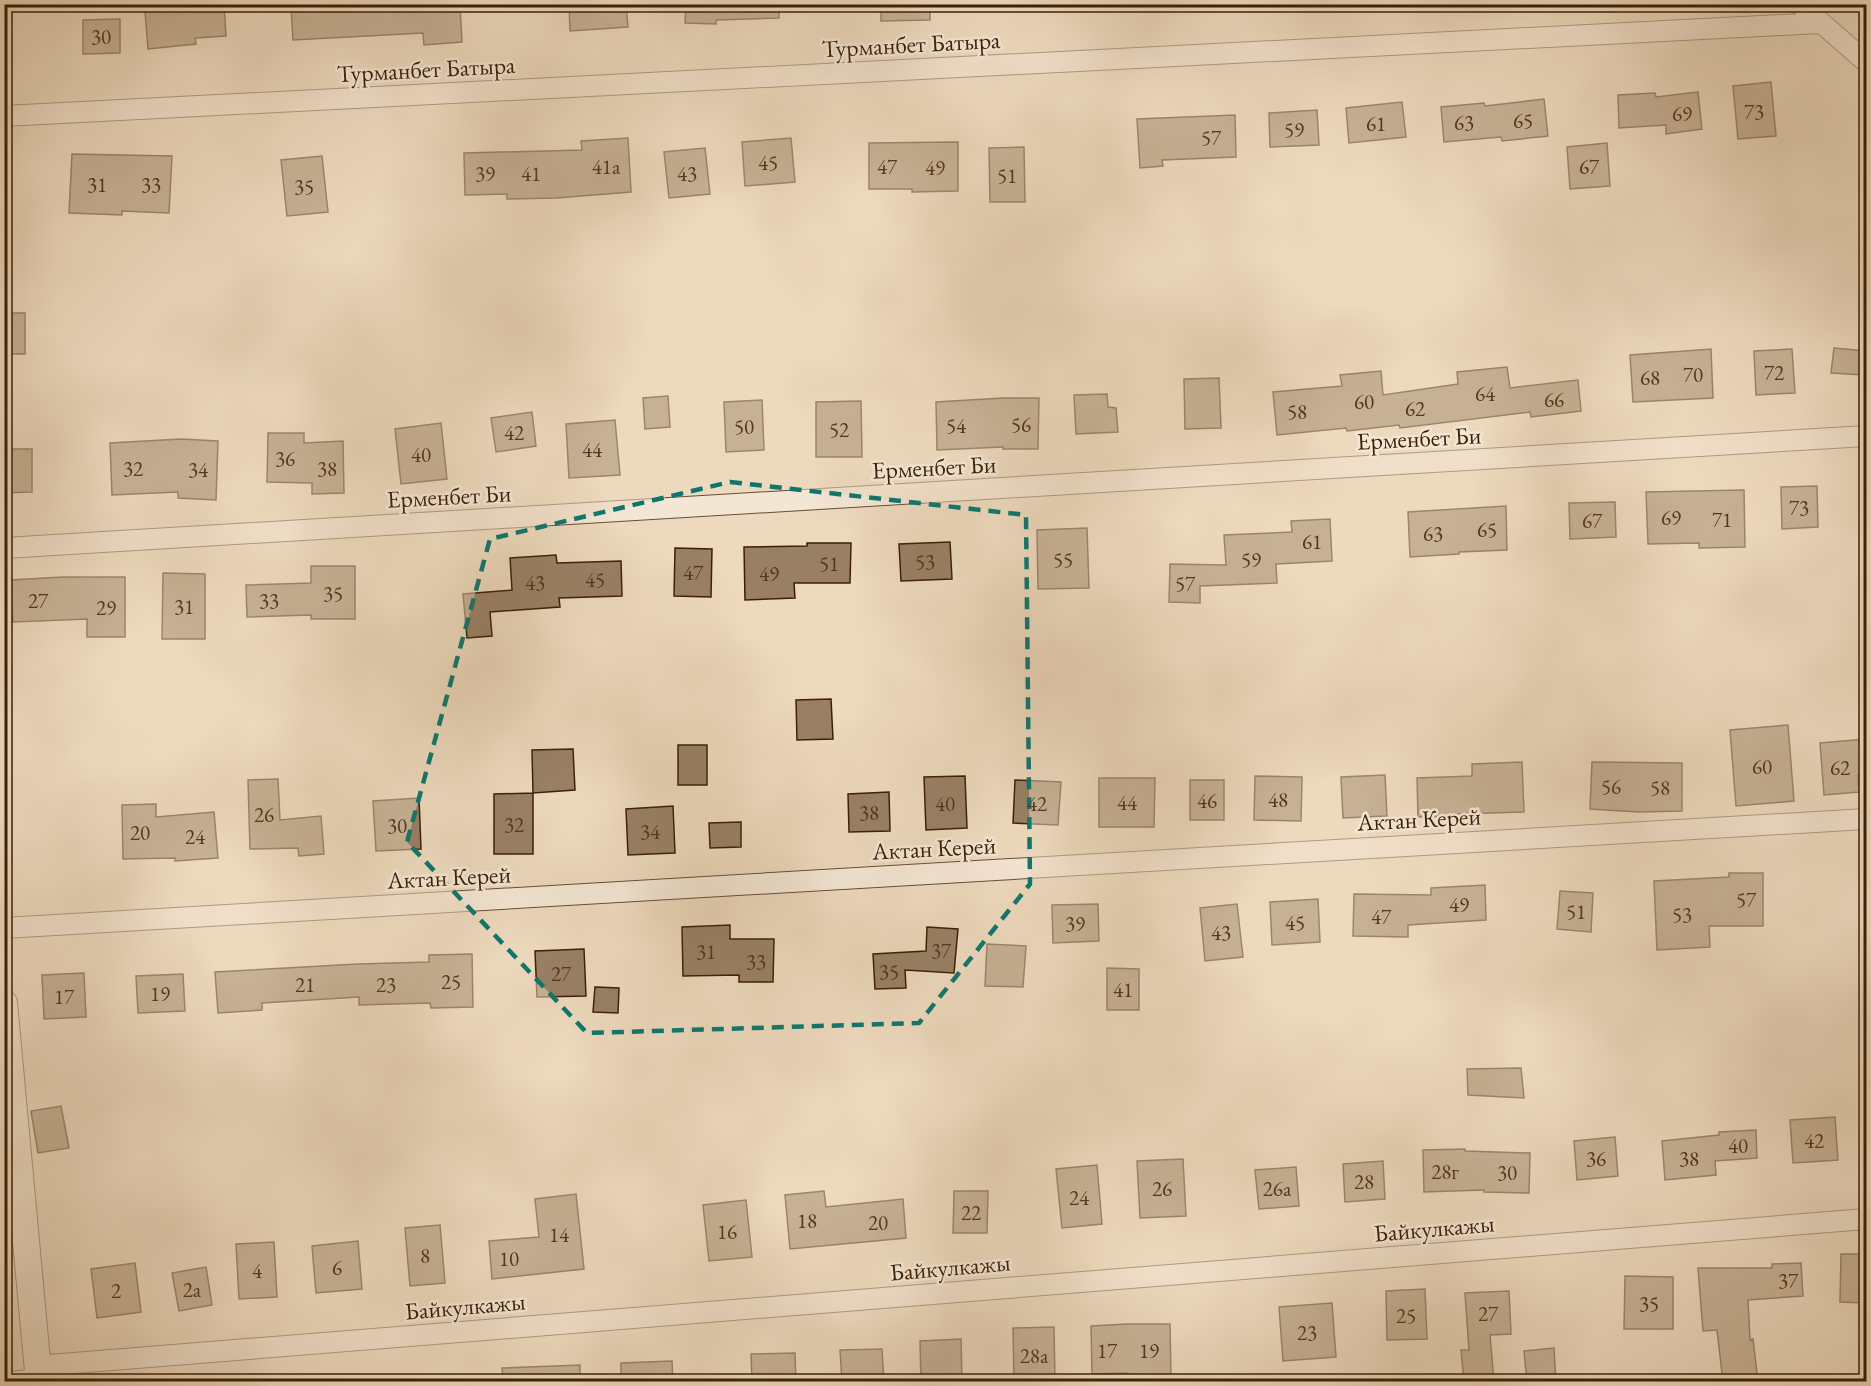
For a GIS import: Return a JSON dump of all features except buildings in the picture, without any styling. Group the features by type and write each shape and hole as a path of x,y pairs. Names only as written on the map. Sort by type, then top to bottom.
{"street":[{"path":"1800,4 1866,63"},
{"name":"Турманбет Батыра","path":"4,116 1821,22"},
{"name":"Ерменбет Би","path":"4,548 1866,436"},
{"name":"Актан Керей","path":"4,928 1866,819"},
{"path":"4,1003 38,1375"},
{"name":"Байкулкажы","path":"11,1382 38,1375 1866,1219"}],"highlighted area":[{"path":"730,482 1026,515 1030,884 919,1023 587,1033 407,842 490,539"}]}
